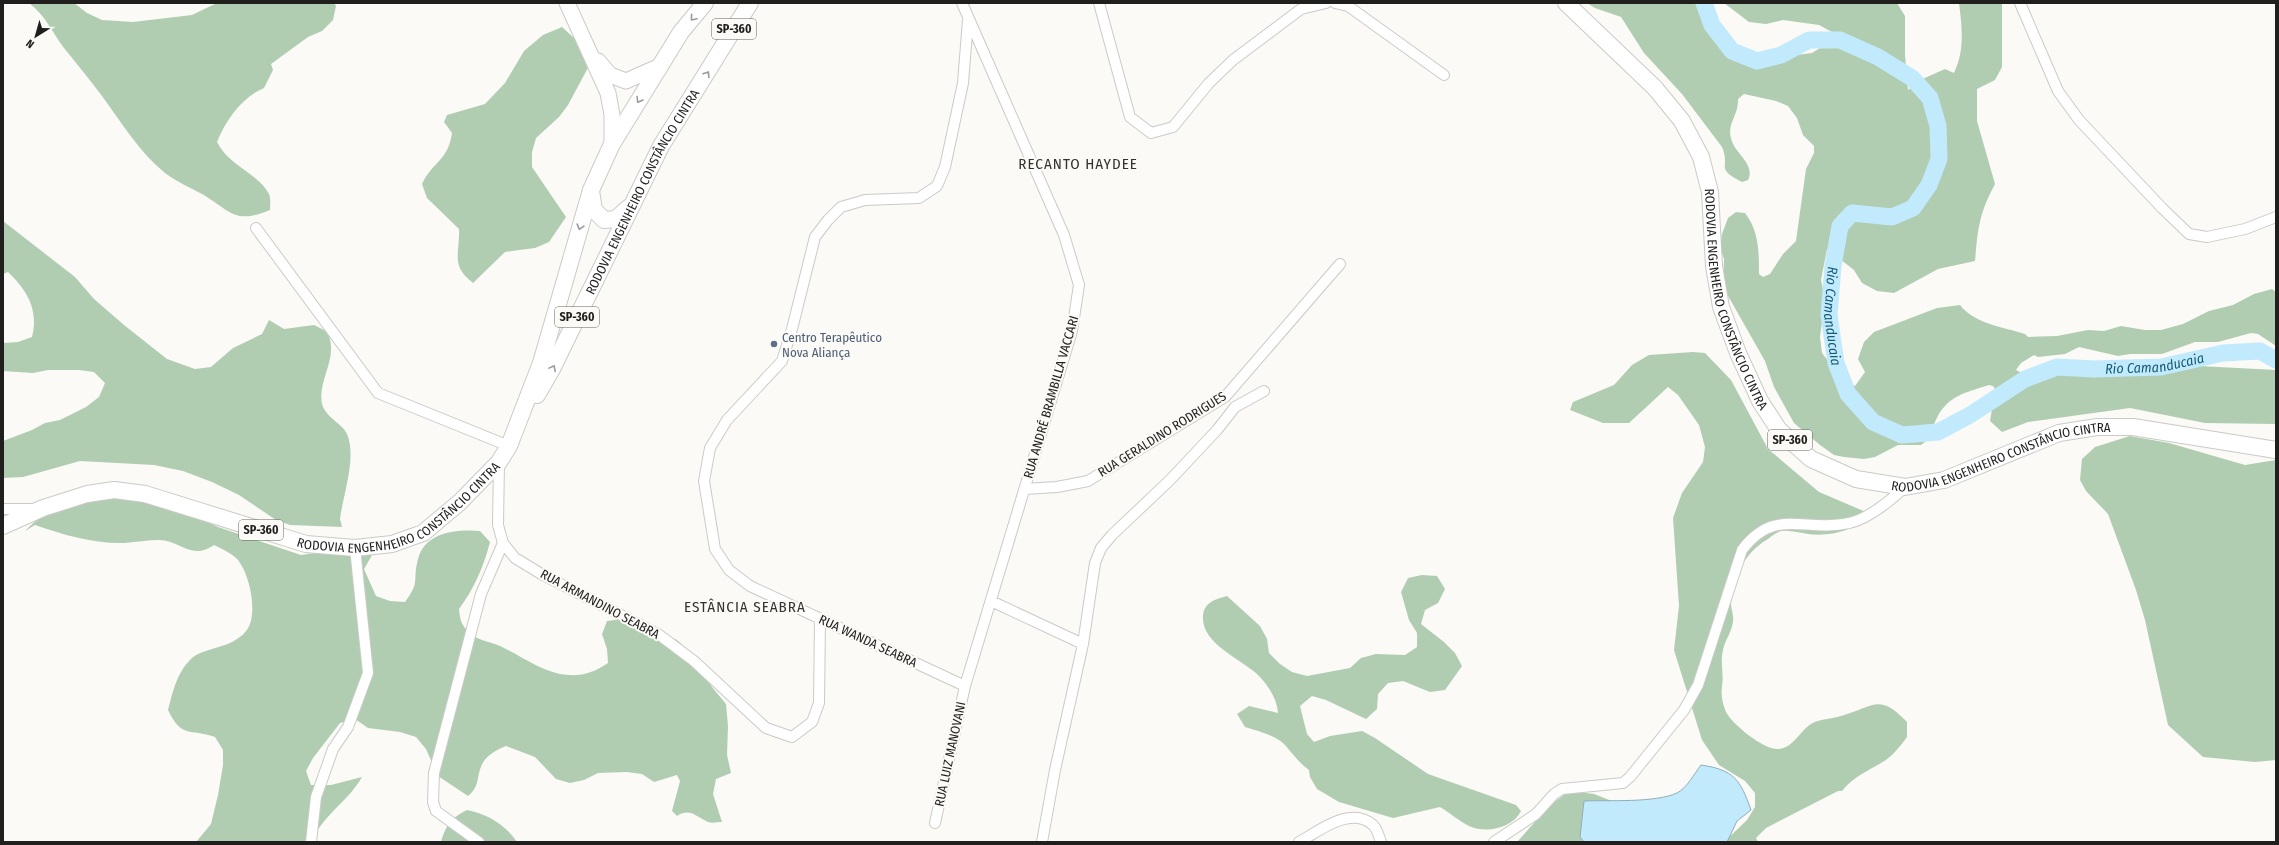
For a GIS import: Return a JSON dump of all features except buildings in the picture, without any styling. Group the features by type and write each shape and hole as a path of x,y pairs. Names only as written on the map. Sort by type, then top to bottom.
{"main road":[{"path":"567,3 591,52 608,93 612,115 612,144"},
{"name":"RODOVIA ENGENHEIRO CONSTÂNCIO CINTRA","path":"3,526 43,508 87,494 114,490 145,494 306,544 355,548 392,544 423,533 460,502 499,462 510,446 519,426 541,363 591,190 612,144 681,32 705,3"},
{"name":"RODOVIA ENGENHEIRO CONSTÂNCIO CINTRA","path":"519,426 552,369 661,146 750,3"},
{"name":"RODOVIA ENGENHEIRO CONSTÂNCIO CINTRA","path":"1566,3 1655,88 1682,120 1701,157 1710,192 1714,266 1721,307 1738,353 1760,401 1779,430 1811,459 1856,479 1906,487 1944,480 2059,433 2098,426 2133,428 2276,450"},
{"path":"591,52 610,75 626,81 660,66"},
{"path":"591,190 594,210 604,220 616,219 631,205"}],"street":[{"name":"RUA ANDRÉ BRAMBILLA VACCARI","path":"962,3 968,20 1064,235 1079,285 1072,331 965,686"},
{"path":"1099,3 1130,117 1151,133 1174,127 1209,83 1233,60 1301,9 1326,3"},
{"path":"1335,3 1348,6 1444,76"},
{"path":"2020,3 2058,91 2079,120 2162,208 2189,234 2208,237 2245,229 2276,217"},
{"name":"RUA WANDA SEABRA","path":"965,686 750,586 729,570 715,549 704,480 710,448 727,420 782,361 816,237 828,220 841,207 865,200 919,198 937,186 945,167 963,83 968,20"},
{"path":"256,228 378,393 510,446"},
{"name":"RUA GERALDINO RODRIGUES","path":"1025,488 1058,487 1088,481 1225,397 1340,264"},
{"path":"1042,842 1055,770 1083,644 1095,564 1101,548 1112,535 1170,480 1217,430 1235,407 1264,391"},
{"name":"RUA ARMANDINO SEABRA","path":"499,462 498,525 504,543 516,558 543,575 658,634 694,661 766,728 792,737 812,722 819,703 820,619"},
{"path":"1494,842 1536,814 1554,794 1562,789 1623,782 1630,777 1684,710 1698,685 1742,550 1755,534 1762,529 1779,524 1834,526 1851,523 1887,504 1906,487"},
{"path":"3,509 43,508"},
{"path":"479,842 436,811 433,802 434,773 481,594 504,543"},
{"path":"311,842 316,797 333,749 348,727 368,673 355,548"},
{"path":"991,601 1083,644"},
{"name":"RUA LUIZ MANOVANI","path":"936,823 965,686"},
{"path":"1299,842 1341,819 1359,817 1374,825 1381,842"}],"green space":[{"path":"29,3 74,3 87,13 102,20 133,22 192,15 217,3 334,3 336,6 333,20 322,31 308,37 271,64 273,70 264,88 256,92 242,103 230,118 217,142 222,150 236,164 264,187 270,196 270,210 248,216 233,214 165,173 139,147 64,48 40,13"},
{"path":"1587,3 1697,3 1712,33 1745,55 1780,57 1812,53 1825,45 1832,32 1819,25 1783,20 1766,24 1749,22 1724,3 1897,3 1905,16 1905,55 1908,90 1918,81 1945,69 1954,73 1960,56 1962,38 1959,3 2002,3 2002,67 1995,80 1977,89 1977,121 1995,184 1982,213 1975,261 1938,269 1894,293 1877,291 1862,283 1854,270 1827,249 1821,280 1825,298 1820,337 1822,353 1840,377 1855,386 1865,372 1858,359 1864,342 1874,332 1937,308 1960,305 1973,317 1981,321 2025,334 2028,337 2057,336 2088,330 2104,331 2121,326 2145,330 2161,330 2183,324 2209,311 2233,305 2254,294 2272,289 2276,292 2276,346 2258,334 2251,333 2218,342 2195,342 2162,354 2130,354 2118,356 2079,347 2065,354 2038,357 2034,355 2021,363 2016,370 2028,376 2048,369 2078,364 2124,370 2141,363 2276,370 2276,424 2205,423 2130,408 2028,422 2002,432 1990,421 1993,403 1998,393 1993,386 1989,385 1964,393 1950,401 1939,413 1929,437 1921,445 1898,445 1875,457 1864,459 1834,455 1794,423 1774,387 1765,361 1723,287 1724,259 1720,247 1722,234 1728,218 1736,212 1745,213 1756,234 1759,274 1763,277 1770,274 1783,254 1796,241 1806,169 1814,153 1814,146 1803,135 1797,118 1788,106 1776,101 1744,94 1738,99 1738,105 1730,131 1733,144 1748,166 1750,175 1748,180 1742,182 1728,174 1725,167 1722,147 1682,94 1644,53 1621,17 1595,8"},
{"path":"562,27 587,50 590,64 568,105 559,117 536,138 532,152 532,167 566,217 549,242 535,248 505,252 473,283 461,271 459,265 459,229 427,198 422,184 426,176 444,155 450,142 452,133 444,122 447,115 485,104 505,83 524,51 543,35"},
{"path":"3,221 75,277 94,299 167,359 195,369 211,367 233,348 262,334 269,320 284,329 314,325 328,332 331,343 331,354 323,382 321,397 322,404 327,413 345,430 350,443 351,454 340,519 342,527 290,525 276,520 239,495 212,482 183,471 154,465 80,461 23,477 3,478 3,441 32,430 45,423 60,420 86,407 99,397 105,383 94,372 79,370 48,370 33,373 3,371 3,343 18,342 32,337 34,318 30,301 26,293 8,272 3,274"},
{"path":"1693,352 1705,353 1731,380 1768,449 1819,492 1873,515 1858,525 1834,533 1817,535 1781,531 1760,544 1747,558 1734,584 1731,604 1733,617 1732,625 1722,654 1722,696 1726,712 1742,730 1750,736 1766,746 1779,749 1784,748 1793,742 1807,727 1814,722 1841,716 1876,704 1889,707 1907,722 1907,737 1895,752 1886,760 1857,777 1842,791 1838,791 1766,828 1756,838 1758,842 1724,842 1747,820 1755,807 1755,793 1745,781 1719,765 1702,740 1674,650 1679,606 1673,518 1682,493 1703,462 1705,447 1699,425 1678,395 1668,387 1629,423 1603,423 1570,410 1573,402 1614,385 1632,365 1649,355"},
{"path":"2130,436 2169,443 2245,465 2276,460 2276,760 2255,762 2203,757 2168,725 2145,620 2136,590 2108,514 2086,491 2080,480 2082,459 2095,447"},
{"path":"121,494 191,514 218,527 301,555 315,553 329,547 378,545 364,569 376,596 390,601 405,602 410,595 415,585 418,559 427,543 443,534 461,531 480,531 490,542 478,577 459,609 463,625 476,637 500,646 541,668 559,674 568,675 589,673 608,663 607,649 602,634 607,621 622,619 677,640 688,650 712,687 726,704 728,726 727,755 731,773 716,779 713,794 722,822 708,822 689,813 677,816 672,811 680,781 677,775 654,782 642,774 627,772 598,773 584,780 570,783 556,779 535,757 506,746 486,758 482,765 476,784 468,796 438,776 426,749 416,737 400,732 368,728 355,719 340,723 313,758 306,771 311,785 331,785 362,777 350,794 322,824 316,832 312,842 196,842 211,824 223,765 223,750 215,737 182,729 173,719 168,710 179,676 187,663 202,652 232,642 246,631 250,624 252,615 249,584 242,565 237,559 214,545 199,551 159,540 125,543 102,542 68,535 35,525 25,531 35,521 57,509 81,502"},
{"path":"1422,575 1437,576 1445,589 1438,603 1425,610 1421,624 1444,642 1455,653 1462,666 1445,690 1430,692 1403,681 1388,683 1378,694 1377,709 1366,719 1326,700 1312,696 1300,706 1307,734 1314,742 1330,736 1362,731 1375,738 1428,774 1516,805 1521,811 1517,817 1512,822 1498,828 1483,829 1469,826 1440,807 1393,818 1339,802 1317,789 1310,777 1309,770 1285,745 1271,736 1245,727 1237,714 1249,706 1278,713 1274,697 1257,674 1214,642 1204,626 1203,616 1208,604 1227,596 1260,626 1267,639 1269,653 1280,664 1292,672 1307,676 1350,668 1361,658 1376,654 1405,655 1417,647 1417,633 1409,620 1401,592 1408,578"},
{"path":"1569,791 1594,794 1622,805 1618,842 1517,842 1549,806"},
{"path":"467,810 482,814 495,821 507,830 517,842 441,842 447,827 453,819"}],"water":[{"path":"1701,765 1721,770 1734,778 1739,783 1751,810 1737,821 1727,842 1584,842 1580,837 1584,801 1644,800 1668,796 1681,791"}],"waterway":[{"name":"Rio Camanducaia","path":"1704,3 1712,25 1732,51 1757,61 1781,55 1809,40 1840,40 1878,57 1912,78 1930,98 1938,126 1939,159 1929,185 1913,208 1892,217 1852,213 1840,226 1833,266 1829,315 1836,363 1848,394 1873,422 1902,435 1938,432 1970,415 2025,379 2057,367 2094,369 2161,367 2223,353 2260,351 2276,360"}],"place":[{"name":"Centro Terapêutico Nova Aliança","path":"774,344"}],"district":[{"name":"RECANTO HAYDEE","path":"1078,164"},
{"name":"ESTÂNCIA SEABRA","path":"745,607"}]}
